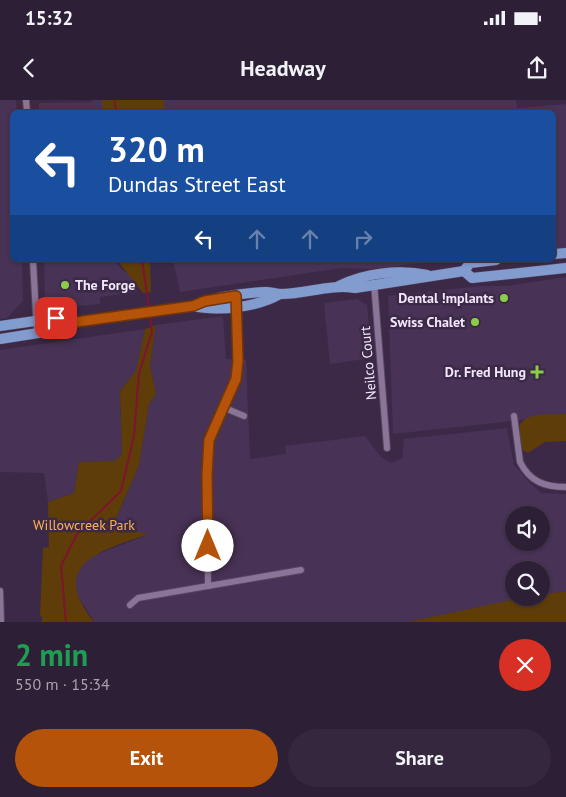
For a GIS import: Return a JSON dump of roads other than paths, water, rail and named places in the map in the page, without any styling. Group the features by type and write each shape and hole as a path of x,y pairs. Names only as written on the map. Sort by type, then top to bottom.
{"main road":[{"path":"0,339 57,330 76,322 140,312 193,306 206,309 236,301 270,300 280,294 339,286 352,279 373,281 411,272 428,276 464,271 470,263 479,262"},
{"path":"464,271 472,278 566,268"},
{"path":"0,326 56,318 76,322"}],"street":[{"path":"33,262 37,334"},
{"name":"Neilco Court","path":"373,281 387,448"},
{"path":"208,586 207,475 209,440 225,408 236,379 236,301"},
{"path":"225,408 244,416"},
{"path":"514,416 520,462 526,473 543,485 566,487"},
{"path":"130,605 138,598 301,570"},
{"path":"0,591 1,622"}],"waterway":[{"path":"114,100 116,110"},
{"path":"142,262 149,308"},
{"path":"66,622 61,566 77,534 121,491 134,436 139,373 152,332 150,315"}],"place":[{"name":"The Forge","path":"65,285"},
{"name":"Dental !mplants","path":"504,298"},
{"name":"Swiss Chalet","path":"475,322"},
{"name":"Dr. Fred Hung","path":"537,372"}],"park label":[{"name":"Willowcreek Park","path":"84,525"}]}
